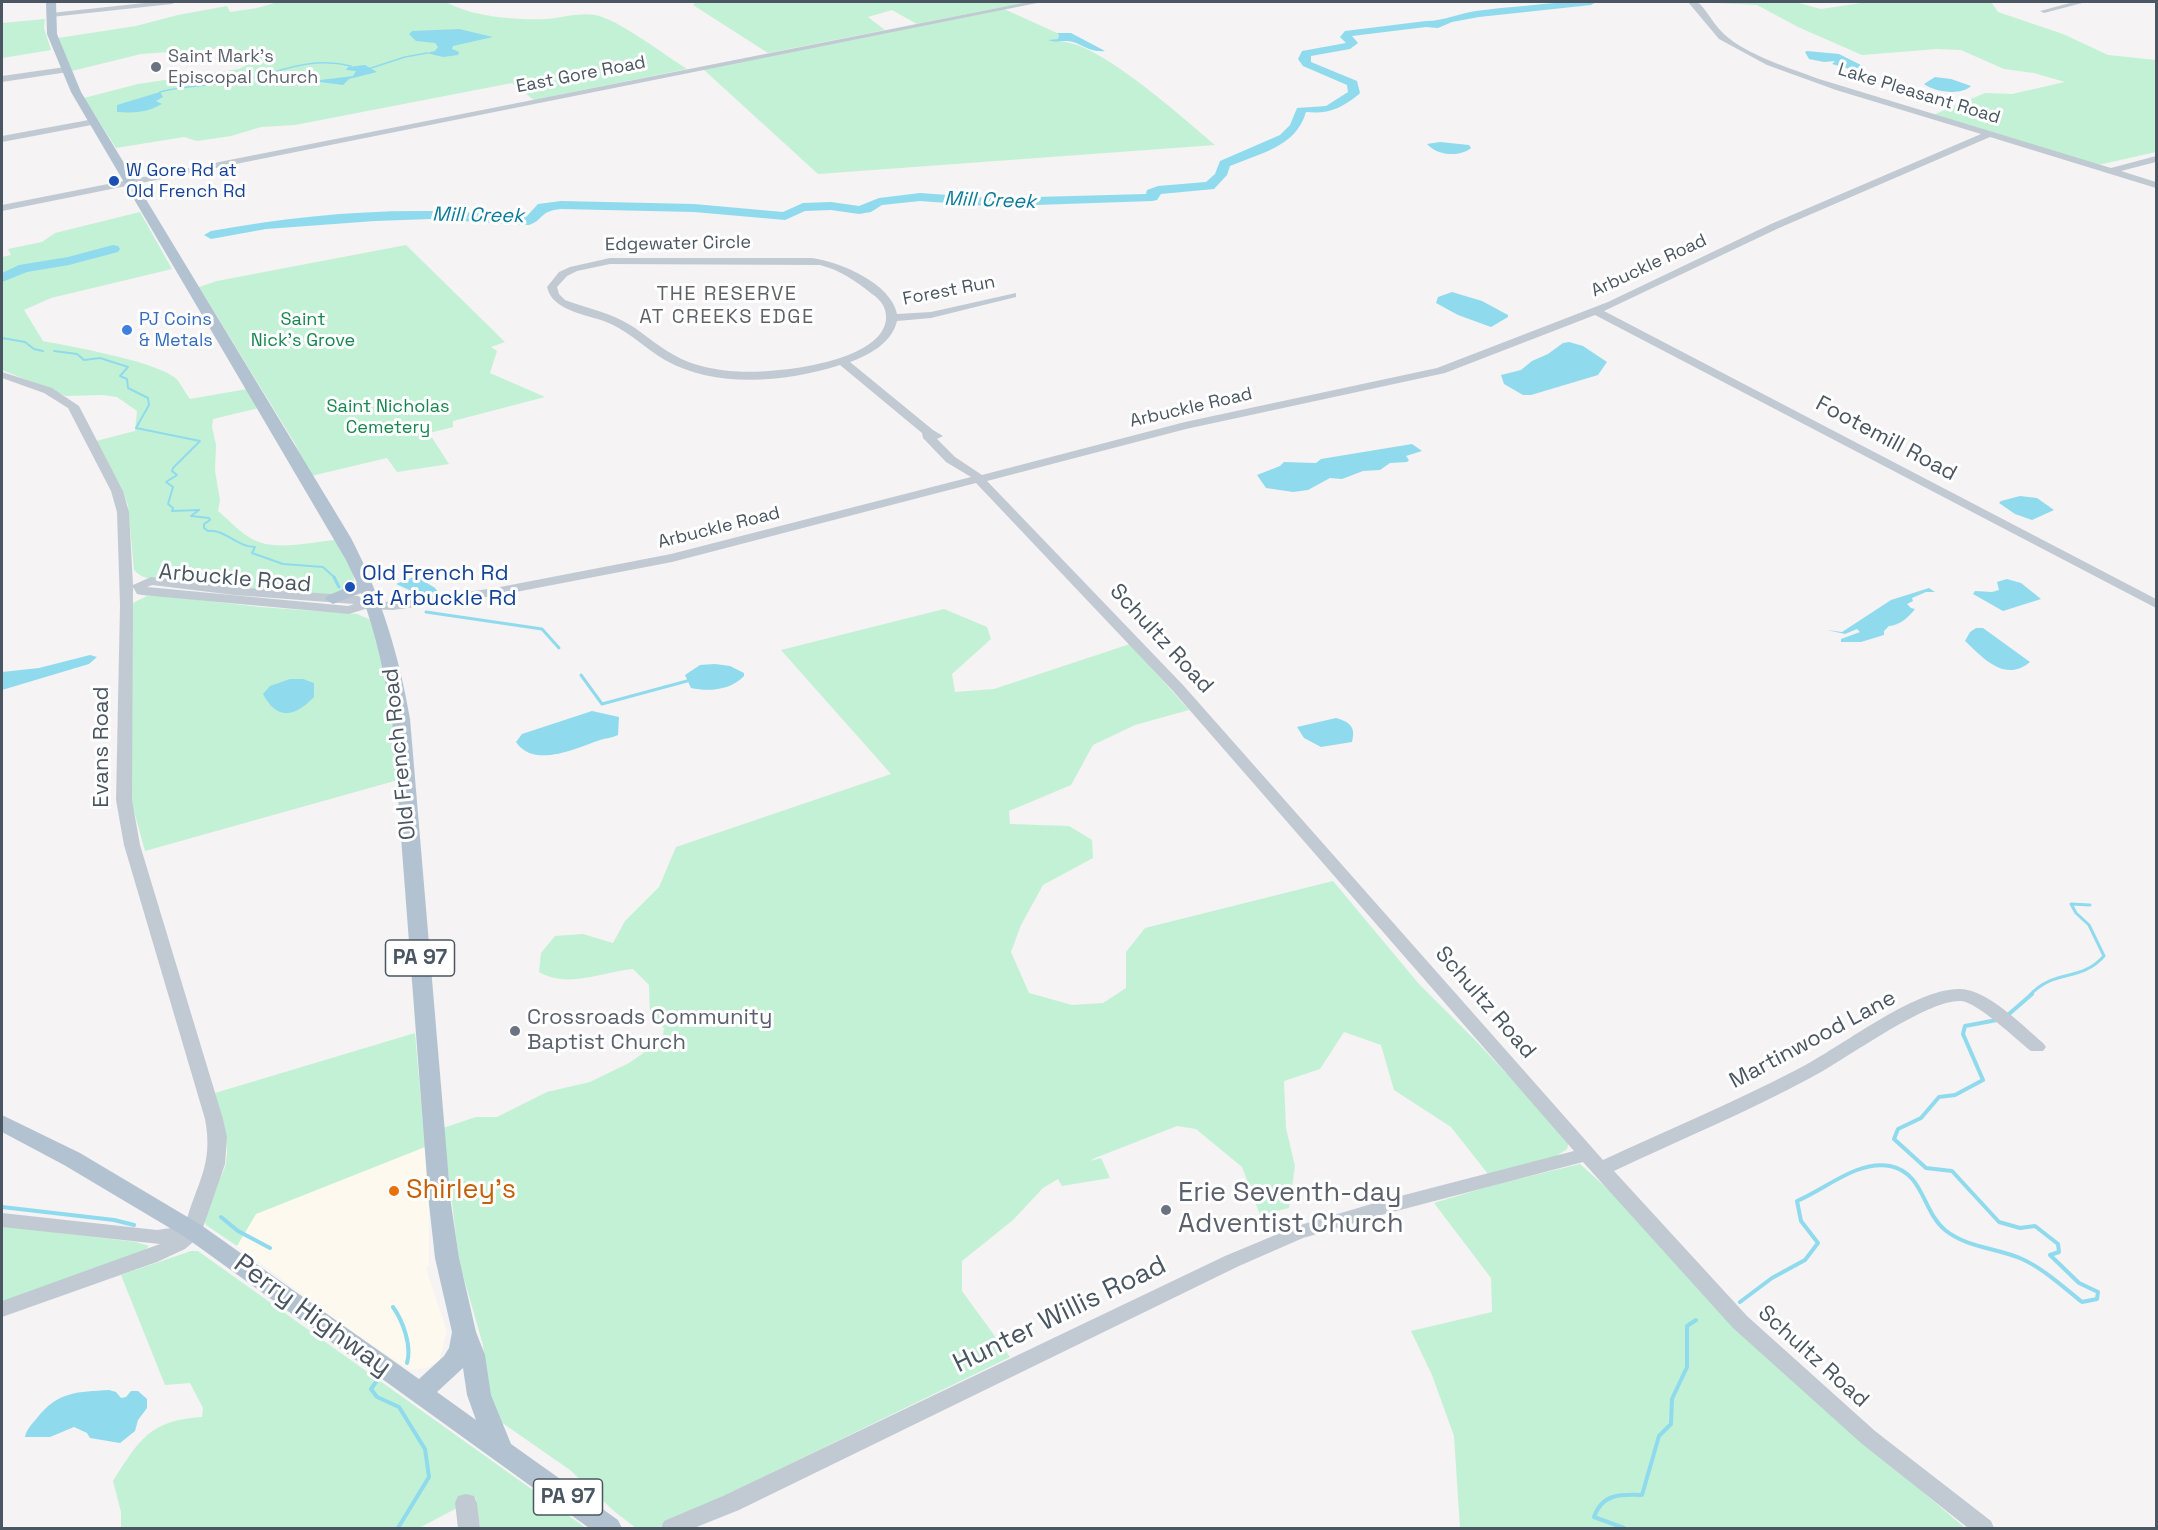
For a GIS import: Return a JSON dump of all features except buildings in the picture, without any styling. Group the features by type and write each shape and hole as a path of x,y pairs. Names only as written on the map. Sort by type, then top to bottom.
{"main road":[{"name":"Old French Road","path":"51,8 52,34 65,70 343,538 366,585 370,606 389,655 401,719 440,1204 447,1258 464,1332"},
{"path":"333,599 366,585"},
{"name":"Perry Highway","path":"2,1123 72,1159 193,1231 609,1528"},
{"path":"419,1394 453,1363 460,1353 464,1332"},
{"name":"PA 97","path":"464,1332 473,1354 479,1395 502,1452"}],"street":[{"path":"51,8 172,2"},
{"name":"East Gore Road","path":"2,208 1038,2"},
{"name":"Lake Pleasant Road","path":"1692,2 1701,9 1713,29 1722,37 1762,58 1864,95 2157,185"},
{"path":"2044,11 2082,2"},
{"path":"2,79 65,70"},
{"path":"2,139 94,122"},
{"name":"Arbuckle Road","path":"133,585 142,591 349,610 495,592 618,570 703,551 974,473 1441,371 1596,311 1782,222 1990,134"},
{"path":"2111,171 2157,159"},
{"name":"Edgewater Circle","path":"610,261 812,261 833,264 852,273 883,297 890,307 892,318 882,338 864,351 842,361 812,369 774,374 738,374 703,369 671,358 638,333 617,322 561,302 554,295 552,287 563,274 574,269 610,261"},
{"name":"Forest Run","path":"892,318 938,314 1012,295"},
{"name":"Footemill Road","path":"1596,311 2157,604"},
{"path":"842,361 929,433 927,435 949,457 974,473"},
{"name":"Evans Road","path":"2,375 60,397 78,413 117,491 123,512 133,585 124,744 126,818 132,845 140,863 218,1132 219,1155 216,1168 198,1207 193,1231"},
{"name":"Schultz Road","path":"974,473 1178,688 1587,1154 1755,1336 1868,1437 1983,1528"},
{"name":"Arbuckle Road","path":"133,585 151,581 358,600 370,606"},
{"name":"Martinwood Lane","path":"1601,1169 1806,1073 1842,1053 1869,1034 1942,996 1971,997 1999,1015 2037,1047"},
{"name":"Hunter Willis Road","path":"672,1528 732,1503 1008,1368 1232,1261 1297,1233 1385,1207 1587,1154"},
{"path":"2,1220 157,1237 193,1231"},
{"path":"2,1309 150,1257 178,1244 193,1231"},
{"path":"466,1503 469,1528"}],"shaded area":[{"path":"425,1147 429,1206 429,1265 426,1268 447,1332 439,1361 427,1368 410,1370 355,1334 237,1246 256,1214"}],"green space":[{"path":"278,2 446,2 468,11 494,17 520,19 545,19 589,14 605,18 629,30 687,69 534,100 512,83 295,125 261,127 231,136 197,141 184,137 116,148 84,98 138,84 239,69 250,63 252,55 222,46 213,49 141,54 72,71 58,38 136,26 227,6 230,12"},
{"path":"703,2 1029,2 917,24 892,10 868,17 885,30 768,53 693,5"},
{"path":"1696,2 1795,2 1821,9 1868,2 1991,2 1998,12 2063,34 2108,55 2156,60 2156,152 2098,165 1933,115 1985,93 2012,94 2065,82 2034,73 2004,69 1961,50 1937,49 1862,55 1798,27 1757,5"},
{"path":"1004,9 1057,33 1058,42 1074,44 1094,52 1116,66 1162,100 1215,145 818,174 703,69"},
{"path":"45,19 44,28 51,50 2,58 2,23"},
{"path":"140,212 172,269 51,298 24,310 43,341 148,365 174,377 190,399 247,389 259,408 213,419 212,427 216,445 215,471 220,500 218,511 237,528 259,542 297,545 335,540 351,569 353,586 328,596 157,580 140,575 134,570 128,505 96,441 135,431 137,411 117,397 66,396 2,370 2,257 11,255 8,249 42,242 55,233"},
{"name":"Saint Nick's Grove","path":"406,245 505,342 491,347 497,351 490,373 545,397 453,421 453,427 429,433 449,464 397,472 387,458 311,476 294,442 199,287 217,281"},
{"path":"157,595 260,607 357,614 371,620 389,688 398,780 145,851 129,793 130,658 133,603 147,596"},
{"path":"944,609 987,627 991,639 952,674 955,692 994,689 1130,644 1189,710 1135,725 1093,745 1071,785 1009,811 1010,824 1069,826 1092,840 1093,858 1043,885 1021,925 1011,952 1029,993 1072,1005 1103,1003 1126,988 1126,952 1145,928 1333,881 1419,984 1476,1041 1569,1141 1567,1149 1555,1157 1488,1174 1451,1127 1394,1090 1381,1045 1344,1032 1320,1069 1284,1081 1286,1128 1295,1166 1289,1208 1260,1215 1242,1167 1196,1129 1177,1126 1095,1158 1090,1161 1101,1158 1110,1178 1062,1186 1058,1179 1043,1188 1013,1220 962,1261 962,1291 1010,1357 658,1528 636,1528 615,1512 570,1470 501,1422 488,1404 483,1345 459,1261 443,1128 476,1117 497,1117 547,1092 590,1082 629,1063 662,1040 664,1028 650,1019 649,985 633,969 585,978 550,977 539,972 541,953 555,936 583,934 613,943 625,921 659,887 676,847 891,774 781,650"},
{"path":"415,1033 425,1147 256,1214 237,1246 206,1225 204,1218 207,1203 225,1167 227,1158 226,1139 215,1093"},
{"path":"1580,1164 1620,1200 1849,1429 1965,1528 1460,1528 1454,1436 1432,1375 1411,1331 1492,1312 1491,1278 1434,1203 1494,1185"},
{"path":"2,1226 136,1242 149,1246 141,1254 2,1302"},
{"path":"191,1251 198,1251 586,1528 480,1528 476,1498 419,1528 121,1528 121,1512 113,1481 131,1454 148,1435 158,1428 170,1422 202,1417 203,1408 190,1383 165,1385 121,1275"}],"water":[{"path":"459,29 493,37 453,46 452,49 459,52 458,55 443,57 426,53 435,51 438,47 435,43 416,41 409,34 412,31"},
{"path":"1057,33 1071,33 1105,51 1094,50 1068,41 1048,40 1058,39"},
{"path":"1805,52 1839,54 1863,66 1853,70 1832,64 1835,61 1824,62 1809,59"},
{"path":"365,65 377,72 349,79 343,85 312,81 353,76 356,71 346,70 348,67"},
{"path":"1935,77 1951,79 1971,86 1961,91 1948,92 1924,84"},
{"path":"160,92 163,97 156,101 162,104 156,107 140,112 117,112 117,105"},
{"path":"1440,142 1469,145 1471,148 1460,153 1448,154 1436,151 1427,144"},
{"path":"1452,292 1482,301 1508,317 1491,327 1458,315 1436,303 1438,297"},
{"path":"1569,342 1583,346 1607,362 1598,375 1531,395 1523,395 1504,384 1501,375 1521,370 1532,361 1548,354 1563,343"},
{"path":"1412,444 1422,451 1406,456 1409,460 1407,462 1390,463 1380,470 1363,471 1342,479 1330,478 1308,490 1293,492 1266,488 1257,475 1280,466 1284,462 1316,463 1321,459"},
{"path":"2020,496 2037,498 2054,510 2032,520 2015,514 1999,503"},
{"path":"416,576 438,592 418,594 396,584"},
{"path":"2007,579 2021,583 2041,599 2003,611 1973,594 1975,591 1999,590 1997,582"},
{"path":"1929,588 1935,592 1926,592 1912,598 1913,601 1907,604 1915,609 1900,622 1889,626 1884,631 1884,635 1861,642 1841,642 1841,639 1860,632 1857,629 1845,634 1827,630 1842,632 1891,600"},
{"path":"1976,628 1983,628 2030,662 2021,668 2012,670 2003,669 1987,661 1965,641 1970,632"},
{"path":"90,655 97,657 89,664 2,690 2,672 39,668"},
{"path":"700,665 730,666 744,673 744,676 739,681 719,689 691,688 685,675"},
{"path":"290,679 303,679 314,683 314,697 300,709 287,713 280,712 268,703 263,694 270,686"},
{"path":"592,711 619,717 618,735 568,751 544,755 524,750 516,742 522,734"},
{"path":"1336,718 1351,726 1352,742 1321,747 1304,738 1297,727"},
{"path":"109,1390 116,1392 121,1398 126,1397 131,1391 138,1391 147,1399 147,1408 138,1420 135,1431 120,1443 90,1438 87,1433 74,1427 50,1437 25,1437 45,1409 61,1398 78,1393"}],"waterway":[{"name":"Mill Creek","path":"211,235 266,225 375,217 430,215 529,221 543,207 561,205 694,208 785,216 803,207 831,206 859,210 879,202 920,197 1017,204 1036,201 1152,197 1152,193 1158,190 1210,186 1221,175 1224,164 1284,138 1296,126 1301,110 1330,108 1354,93 1353,83 1307,64 1304,59 1306,53 1346,47 1353,43 1345,37 1349,33 1426,24 1438,25 1449,19 1479,14 1591,2"},
{"path":"371,68 405,57 427,53"},
{"path":"160,92 249,79 305,64 335,63 351,66"},
{"name":"Mill Creek","path":"2,278 24,268 69,261 113,249"},
{"path":"2,338 25,342 34,349 43,351"},
{"path":"54,351 77,354 84,360 100,358 128,367 120,376 127,379 128,388 148,398 149,405 136,428 200,441 173,468 172,471 177,475 166,482 173,487 168,504 173,508 172,511 199,510 191,516 209,518 204,528 255,547 252,553 283,564 323,567 334,577"},
{"path":"334,577 339,587"},
{"path":"426,612 542,629 559,648"},
{"path":"581,675 602,704 687,681"},
{"name":"Mill Creek","path":"2030,995 2049,981 2086,970 2104,956 2089,925 2076,913 2071,904 2090,905"},
{"name":"Mill Creek","path":"2009,1014 2032,994"},
{"name":"Mill Creek","path":"1740,1302 1772,1278 1805,1260 1818,1243 1801,1221 1797,1201 1854,1171 1878,1165 1890,1166 1910,1176 1937,1222 1954,1236 1963,1241 2013,1255 2030,1263 2082,1302 2097,1299 2098,1292 2079,1283 2050,1255 2059,1252 2058,1244 2035,1226 2020,1228 1999,1222 1952,1171 1926,1168 1894,1139 1898,1129 1921,1118 1939,1097 1955,1095 1983,1080 1963,1034 1965,1026 1997,1020"},
{"name":"Mill Creek","path":"2,1207 114,1220 134,1225"},
{"name":"Mill Creek","path":"221,1217 238,1231 270,1248"},
{"name":"Mill Creek","path":"393,1307 406,1334 407,1363"},
{"name":"Mill Creek","path":"1624,1528 1594,1517 1597,1509 1613,1497 1642,1495 1659,1436 1671,1424 1672,1399 1687,1367 1687,1326 1696,1320"},
{"name":"Mill Creek","path":"376,1382 371,1389 377,1397 399,1407 425,1449 429,1477 398,1528"}],"place":[{"name":"Saint Mark's Episcopal Church","path":"156,67"},
{"name":"W Gore Rd at Old French Rd","path":"114,181"},
{"name":"PJ Coins & Metals","path":"127,330"},
{"name":"Old French Rd at Arbuckle Rd","path":"350,587"},
{"name":"Crossroads Community Baptist Church","path":"515,1031"},
{"name":"Shirley's","path":"394,1191"},
{"name":"Erie Seventh-day Adventist Church","path":"1166,1210"}],"district":[{"name":"THE RESERVE AT CREEKS EDGE","path":"727,306"}],"park label":[{"name":"Saint Nicholas Cemetery","path":"388,417"}]}
